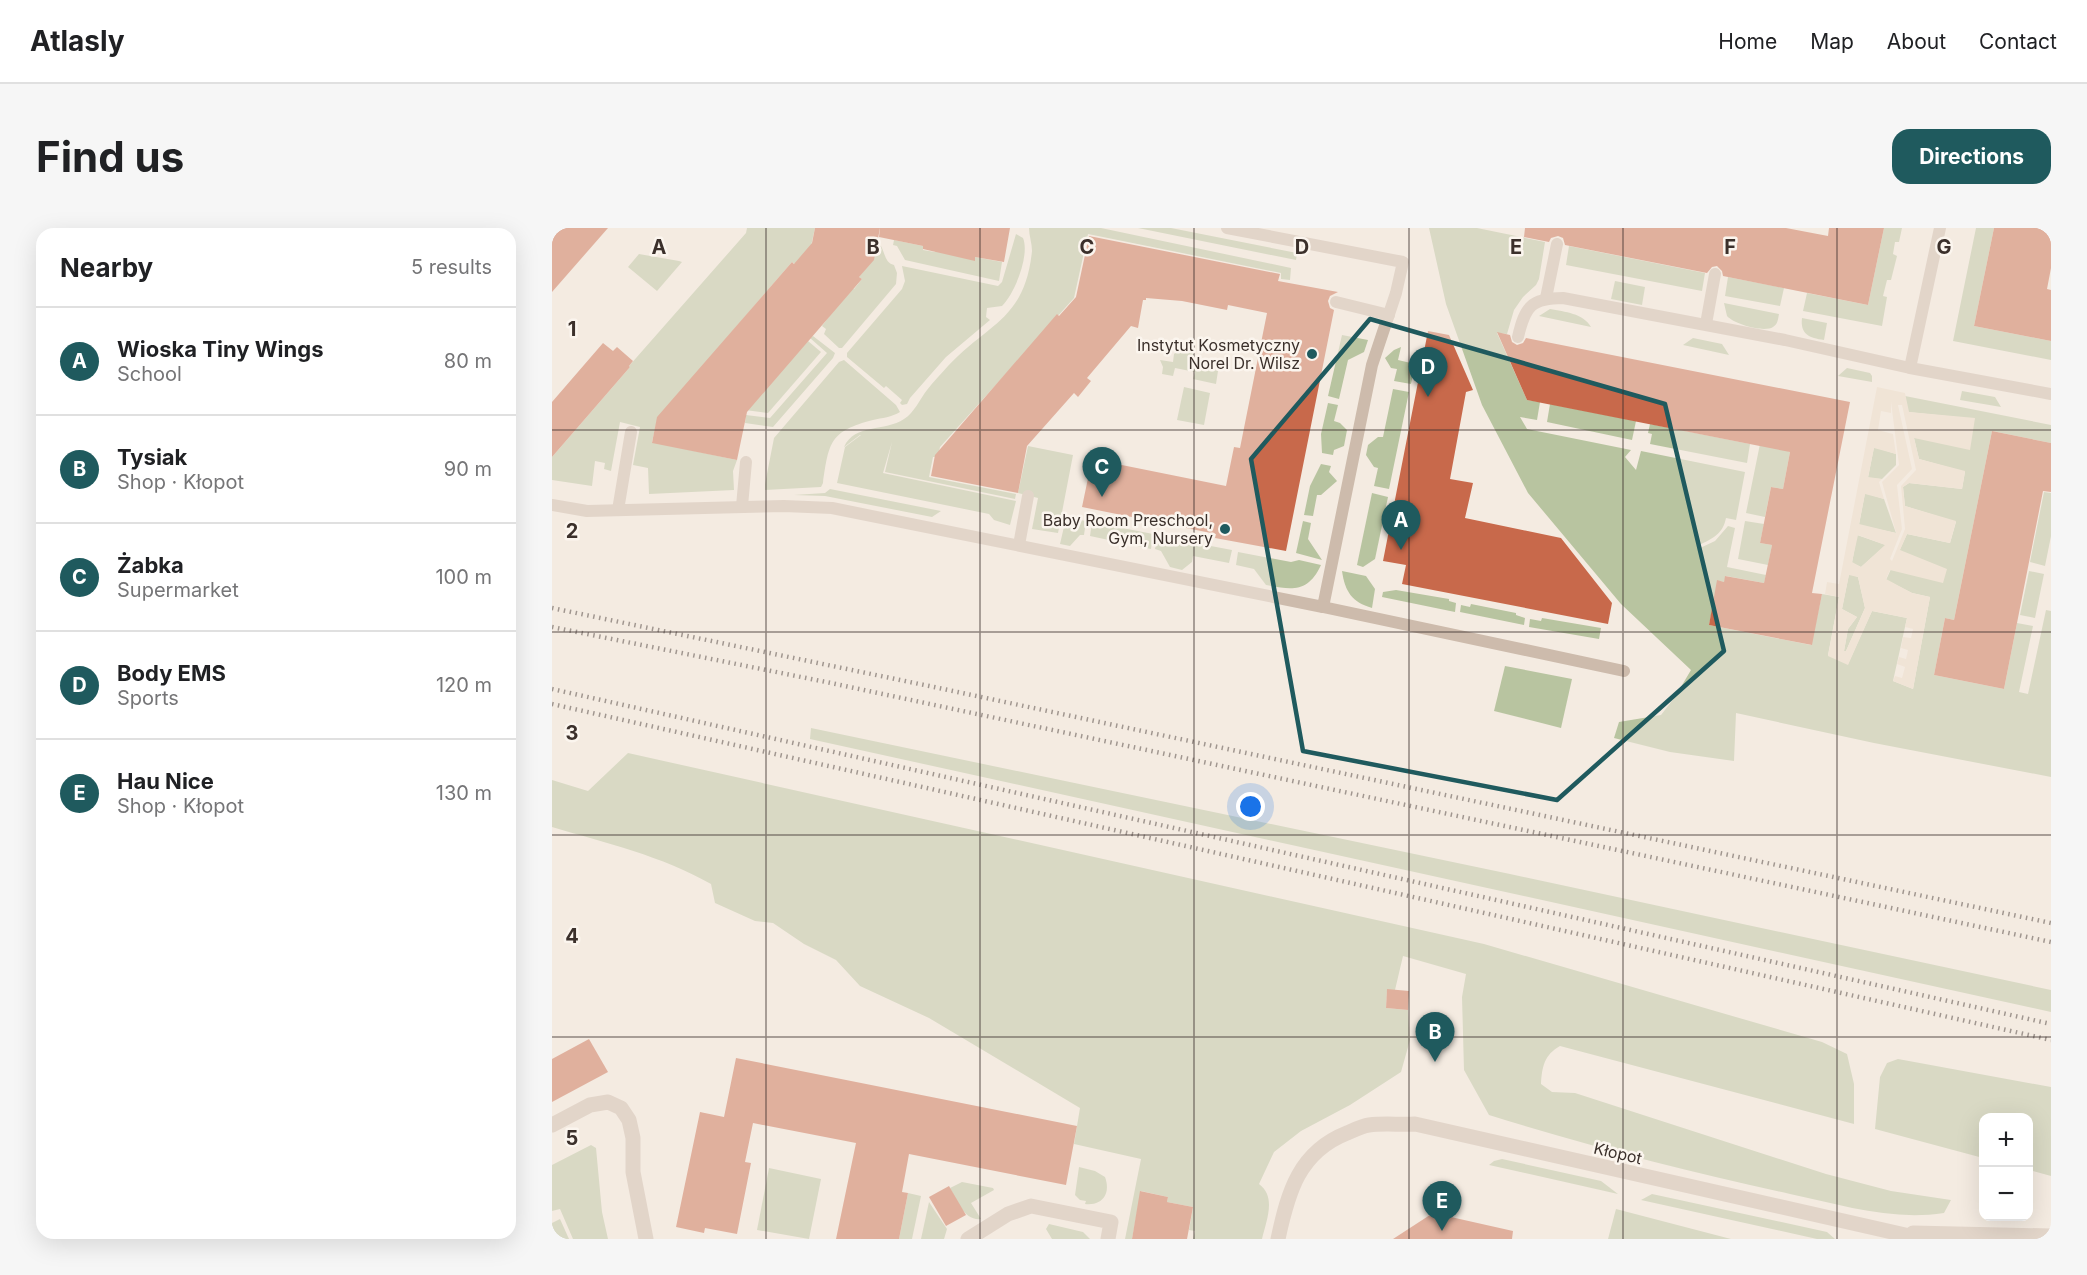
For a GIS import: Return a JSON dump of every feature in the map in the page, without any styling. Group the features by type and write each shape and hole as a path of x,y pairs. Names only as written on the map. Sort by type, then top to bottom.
{"street":[{"path":"552,1125 590,1105 608,1102 621,1108 629,1120 633,1138 633,1172 646,1239"},
{"name":"Kłopot","path":"1278,1239 1285,1206 1294,1182 1313,1154 1331,1139 1367,1125 1415,1124 1923,1239"},
{"path":"968,1239 1008,1214 1031,1206 1111,1222 1108,1239"},
{"name":"Kłopot","path":"1898,1232 2051,1236"}],"lane":[{"path":"1227,228 1404,262 1372,365 1323,607"},
{"path":"1910,368 1940,228"},
{"path":"1546,298 1557,244"},
{"path":"1706,324 1715,274"},
{"path":"1518,337 1523,318 1531,305 1546,298 1563,298 1706,324 1910,368 2051,394"},
{"path":"1336,302 1389,315"},
{"path":"618,510 631,432"},
{"path":"742,506 746,462"},
{"path":"1019,545 1028,495"},
{"path":"552,505 587,511 742,506 832,508 1624,670"}],"highlighted area":[{"path":"1370,319 1665,404 1724,651 1557,800 1303,751 1251,459"}],"green space":[{"path":"747,228 815,228 811,246 795,264 792,262 663,416 658,416 652,442 737,460 733,471 734,490 649,494 648,468 633,465 640,427 620,422 611,471 604,469 605,463 595,461 592,486 552,480 552,457 746,233"},
{"path":"1029,228 1101,228 1291,268 1290,280 1281,279 1281,273 1088,234 1074,298 940,447 938,457 933,457 929,477 1016,494 1015,499 885,472 892,442 883,473 1016,501 1010,525 994,520 989,514 837,483 845,447 861,435 844,447 855,434 896,423 908,416 948,366 1013,306 1022,292 1028,274 1032,251"},
{"path":"1138,228 1171,228 1297,253 1296,260"},
{"path":"1429,228 1477,228 1545,242 1536,285 1523,297 1514,310 1507,334 1497,333 1527,400 1540,402 1537,420 1520,417 1527,429 1631,450 1625,457 1636,470 1641,451 1745,472 1736,520 1726,518 1720,532 1699,545 1700,548 1715,541 1728,526 1735,528 1727,567 1766,575 1764,583 1726,576 1724,582 1718,581 1709,625 1811,645 1822,594 1839,597 1828,655 1848,664 1872,611 1907,618 1893,681 1913,689 1930,597 1912,593 1886,580 1907,534 1950,543 1956,522 1905,506 1903,487 1909,483 1962,489 1965,472 1919,459 1914,438 1975,419 1908,412 1905,396 2051,425 2051,443 1992,431 1954,620 1945,618 1934,675 2004,689 2017,623 2033,626 2019,692 2028,694 2046,610 2051,611 2051,777 1874,743 1736,713 1734,761 1670,752 1614,738 1619,722 1661,715 1691,670 1621,604 1528,493 1482,405 1446,304"},
{"path":"1884,228 1902,228 1899,242 1895,242 1893,254 1897,256 1891,280 1887,280 1883,296 1887,297 1882,326 1803,311 1807,293 1868,305"},
{"path":"1976,228 1994,228 1974,326 2051,341 2051,360 1953,341"},
{"path":"1016,234 1023,238 1025,245 1023,264 1007,300 1002,306 987,308 986,317 990,320 946,357 907,404 902,405 900,403 902,400 886,386 884,388 847,357 847,353 902,289 905,281 902,266 998,286 1002,282"},
{"path":"894,240 923,246 923,250 935,252 936,249 975,260 975,257 1002,262 999,281 905,260 897,246 893,245"},
{"path":"877,246 881,246 887,260 894,265 897,273 896,284 842,348 839,348 824,334 826,329 822,326 851,287 854,289 862,279 859,277"},
{"path":"1569,246 1705,273 1702,291 1566,265"},
{"path":"639,254 682,262 657,291 628,267"},
{"path":"1728,277 1784,288 1780,306 1725,296"},
{"path":"1615,281 1645,287 1642,305 1611,299"},
{"path":"1724,303 1779,314 1778,321 1769,329 1742,325 1727,316"},
{"path":"1550,309 1578,316 1588,322 1591,327 1539,316"},
{"path":"1802,318 1827,323 1824,340 1814,338 1804,331"},
{"path":"1342,335 1368,340 1364,352 1348,360 1339,399 1328,396"},
{"path":"813,336 835,353 833,358 773,427 745,423 746,415 770,418 827,353 810,338"},
{"path":"1693,338 1722,344 1729,355 1683,345"},
{"path":"808,341 821,352 768,413 745,410"},
{"path":"1401,347 1398,360 1415,364 1411,384 1394,381 1397,369 1391,368 1385,358"},
{"path":"1180,349 1189,350 1194,355 1193,365 1218,371 1216,384 1193,379 1195,372 1175,368 1173,376 1162,374 1163,367 1160,360 1173,362 1174,354"},
{"path":"844,360 896,405 900,412 859,424 840,434 830,448 821,487 765,490 774,438 839,362"},
{"path":"1847,368 1870,373 1872,382 1838,376"},
{"path":"1184,387 1210,393 1204,425 1177,420"},
{"path":"1393,389 1409,392 1389,489 1374,486 1378,468 1374,467 1366,455 1368,445 1378,437 1383,437"},
{"path":"1962,391 1995,397 2001,407 1960,400"},
{"path":"1328,403 1338,405 1334,421 1347,430 1344,446 1334,450 1333,455 1322,453 1321,434"},
{"path":"1550,404 1636,421 1632,440 1547,422"},
{"path":"1650,424 1750,444 1747,463 1650,444 1652,434 1648,433"},
{"path":"1761,439 1790,452 1783,489 1771,487 1765,517 1746,513"},
{"path":"1028,446 1073,455 1058,533 1032,529 1038,498 1018,493"},
{"path":"1874,447 1896,454 1896,465 1882,479 1868,478"},
{"path":"1321,464 1331,466 1329,472 1337,481 1321,495 1317,495 1313,516 1304,515 1310,486"},
{"path":"830,489 941,511 932,517 825,496 794,495 825,493"},
{"path":"2044,492 2051,493 2051,536 2045,566 2030,562"},
{"path":"1372,493 1388,497 1375,559 1363,567 1357,565"},
{"path":"1865,493 1884,499 1896,533 1859,525"},
{"path":"1066,518 1086,521 1084,535 1080,535 1070,546 1060,544"},
{"path":"1303,521 1311,523 1308,539 1322,560 1296,553"},
{"path":"1745,521 1764,524 1760,543 1772,545 1768,565 1738,559"},
{"path":"1092,522 1153,534 1151,549 1090,536"},
{"path":"1857,535 1886,545 1861,567 1852,563"},
{"path":"1158,536 1232,550 1229,563 1193,556 1192,562 1182,570 1170,567 1161,551 1155,549"},
{"path":"1238,552 1321,565 1311,581 1305,585 1291,588 1275,587 1266,585 1254,569 1236,565"},
{"path":"1342,571 1366,576 1375,589 1372,608 1359,603 1351,595 1345,585"},
{"path":"2029,571 2044,574 2035,618 2020,615"},
{"path":"1849,574 1858,577 1865,608 1844,651 1848,629 1857,617 1842,609"},
{"path":"1396,590 1449,599 1456,603 1455,612 1382,597 1383,592"},
{"path":"1471,604 1516,613 1525,618 1524,625 1460,612 1461,605 1470,607"},
{"path":"1542,618 1601,628 1599,639 1529,627 1530,619 1541,621"},
{"path":"1505,666 1572,679 1561,728 1494,711"},
{"path":"811,728 2051,990 2051,1012 810,739"},
{"path":"628,753 1484,944 1822,1042 1847,1054 1854,1084 1854,1124 1560,1046 1547,1057 1541,1084 1552,1092 1575,1093 1826,1174 1891,1191 1951,1200 1944,1213 1905,1215 1867,1211 1676,1168 1489,1115 1464,1070 1462,997 1466,974 1403,956 1395,990 1387,990 1386,1008 1408,1010 1410,1040 1401,1072 1350,1105 1301,1131 1274,1152 1259,1184 1268,1196 1269,1202 1268,1217 1262,1239 1193,1239 1195,1231 1189,1230 1193,1207 1167,1202 1168,1197 1141,1191 1132,1239 1125,1239 1141,1159 1074,1144 1080,1108 929,1018 860,986 836,960 804,944 773,923 755,921 715,903 711,884 653,858 552,827 552,780 588,791"},
{"path":"1898,1059 2051,1087 2051,1176 2033,1171 2033,1113 1979,1113 1979,1157 1875,1129 1880,1077 1887,1063"},
{"path":"591,1145 596,1148 602,1212 608,1239 573,1239 560,1209 552,1211 552,1165"},
{"path":"1502,1159 1601,1181 1618,1194 1489,1165"},
{"path":"1079,1167 1095,1171 1105,1177 1107,1188 1101,1201 1085,1204 1086,1201 1080,1200 1075,1195"},
{"path":"769,1168 821,1179 809,1239 757,1230"},
{"path":"962,1182 993,1188 994,1190 971,1203 981,1219 970,1217 958,1204 950,1188"},
{"path":"908,1193 921,1196 912,1239 899,1239"},
{"path":"1652,1194 1827,1232 1835,1239 1817,1239 1641,1200"},
{"path":"929,1202 947,1229 944,1239 921,1239"},
{"path":"1616,1209 1731,1239 1608,1239"},
{"path":"560,1219 569,1239 552,1239 552,1223"},
{"path":"1049,1224 1083,1232 1090,1239 1052,1239 1046,1229"}],"shaded area":[{"path":"1877,387 1905,393 1909,412 1975,418 1970,450 1914,438 1919,459 1965,471 1962,489 1909,483 1903,487 1905,506 1956,521 1950,543 1907,534 1900,550 1947,569 1943,583 1890,570 1886,579 1912,593 1930,597 1913,689 1893,681 1895,676 1902,678 1905,667 1897,664 1899,657 1906,659 1908,650 1901,648 1903,637 1911,638 1913,629 1905,627 1907,618 1872,611 1848,665 1828,656 1839,597 1825,594 1827,582 1839,584","holes":["1891,402 1899,465 1882,482 1897,536 1896,533 1859,524 1865,494 1884,499 1879,482 1882,479 1868,477 1874,448 1896,454 1893,434 1878,430 1881,411 1891,413","1898,405 1902,405 1916,470 1901,486 1905,529 1892,561 1890,559 1902,529 1897,485 1912,469","1858,535 1885,545 1861,567 1852,562","1849,575 1858,577 1865,608 1846,651 1844,651 1848,629 1857,617 1842,609"]}],"building":[{"path":"552,228 608,228 552,292"},
{"path":"815,228 880,228 874,260 859,277 862,279 747,412 737,460 652,443 657,417 792,262 794,264 812,243"},
{"path":"880,228 1010,228 1004,262 975,257 975,261 923,249 923,246 879,237"},
{"path":"1525,228 1786,228 1828,236 1829,228 1884,228 1868,305 1723,276 1717,266 1712,267 1707,273 1565,245 1563,238 1558,236 1551,238 1549,242 1524,237"},
{"path":"1994,228 2051,228 2051,268 2047,289 2051,290 2051,341 1974,326"},
{"path":"1089,236 1280,274 1278,281 1338,292 1330,296 1328,301 1330,308 1334,310 1286,551 1215,538 1216,534 1082,507 1092,459 1226,486 1234,447 1240,448 1267,313 1228,305 1227,310 1182,301 1146,298 1143,300 1138,328 1131,326 1087,378 1091,381 1078,397 1074,393 1027,446 1018,493 931,476 935,455 1057,314 1059,316 1076,297"},
{"path":"1428,331 1449,335 1473,390 1466,392 1450,479 1473,483 1465,518 1561,538 1612,603 1608,624 1402,584 1406,565 1383,561"},
{"path":"1497,332 1510,335 1512,342 1517,345 1523,343 1526,338 1850,402 1812,593 1822,594 1812,645 1709,625 1717,580 1724,582 1725,576 1764,583 1772,545 1760,543 1771,487 1783,489 1790,452 1527,400"},
{"path":"603,343 613,351 617,347 633,361 552,457 552,402"},
{"path":"1992,431 2051,443 2051,492 2043,491 2004,689 1934,675 1945,618 1954,620"},
{"path":"1387,989 1409,991 1408,1010 1386,1008"},
{"path":"589,1039 608,1072 552,1102 552,1059"},
{"path":"736,1058 1077,1126 1066,1185 909,1154 902,1192 908,1193 899,1239 836,1239 856,1143 753,1123 745,1162 751,1163 737,1234 705,1228 704,1233 676,1227 700,1112 724,1117"},
{"path":"949,1186 966,1215 946,1226 929,1197"},
{"path":"1140,1191 1168,1197 1167,1202 1193,1207 1187,1239 1132,1239"},
{"path":"1433,1213 1513,1231 1512,1239 1393,1239"}],"railway":[{"path":"552,608 2051,923"},
{"path":"552,627 831,683 2051,942"},
{"path":"552,689 2051,1024"},
{"path":"552,704 2051,1040"}],"place":[{"name":"Instytut Kosmetyczny Norel Dr. Wilsz","path":"1312,354"},
{"name":"Body EMS","path":"1428,397"},
{"name":"Żabka","path":"1102,497"},
{"name":"Baby Room Preschool, Gym, Nursery","path":"1225,529"},
{"name":"Wioska Tiny Wings","path":"1401,550"},
{"name":"Tysiak","path":"1435,1062"},
{"name":"Hau Nice","path":"1442,1231"}]}
